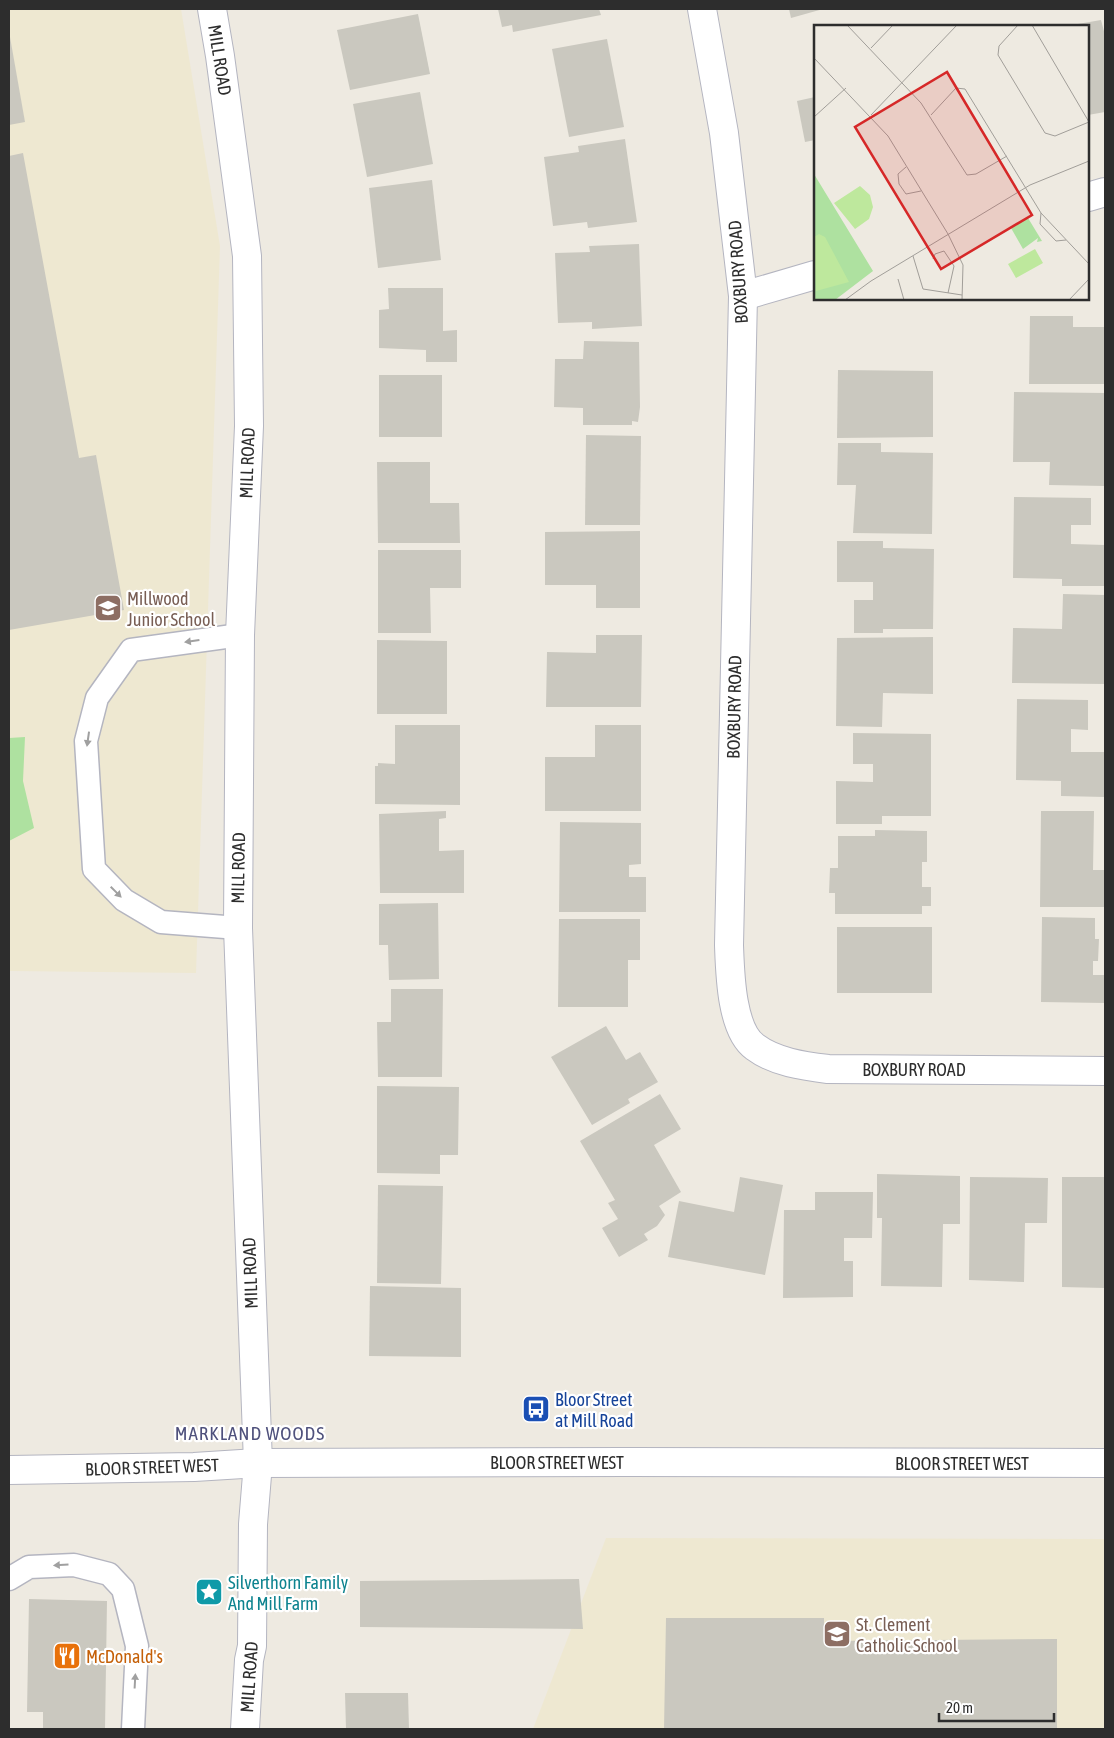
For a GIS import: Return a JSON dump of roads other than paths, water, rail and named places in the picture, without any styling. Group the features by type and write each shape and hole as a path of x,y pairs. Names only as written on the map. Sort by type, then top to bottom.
{"street":[{"name":"MILL ROAD","path":"212,9 247,256 248,426 240,635 238,928 258,1463 253,1524 252,1646 249,1660 245,1729"},
{"name":"BOXBURY ROAD","path":"702,9 724,133 743,296 729,945 731,993 744,1034 754,1046 769,1054 797,1065 828,1069 1105,1071"},
{"path":"1089,197 1105,192"},
{"path":"743,296 814,275"},
{"name":"BLOOR STREET WEST","path":"9,1470 194,1467 258,1463 1105,1463"}],"lane":[{"path":"238,928 161,922 124,900 94,869 86,741 97,698 131,650 240,635"},
{"path":"9,1579 29,1567 74,1565 109,1574 123,1590 137,1646 133,1729"}],"place":[{"name":"Millwood Junior School","path":"108,608"},
{"name":"Bloor Street at Mill Road","path":"536,1409"},
{"name":"Silverthorn Family And Mill Farm","path":"209,1592"},
{"name":"St. Clement Catholic School","path":"837,1634"},
{"name":"McDonald's","path":"67,1656"}],"district":[{"name":"MARKLAND WOODS","path":"250,1433"}]}
